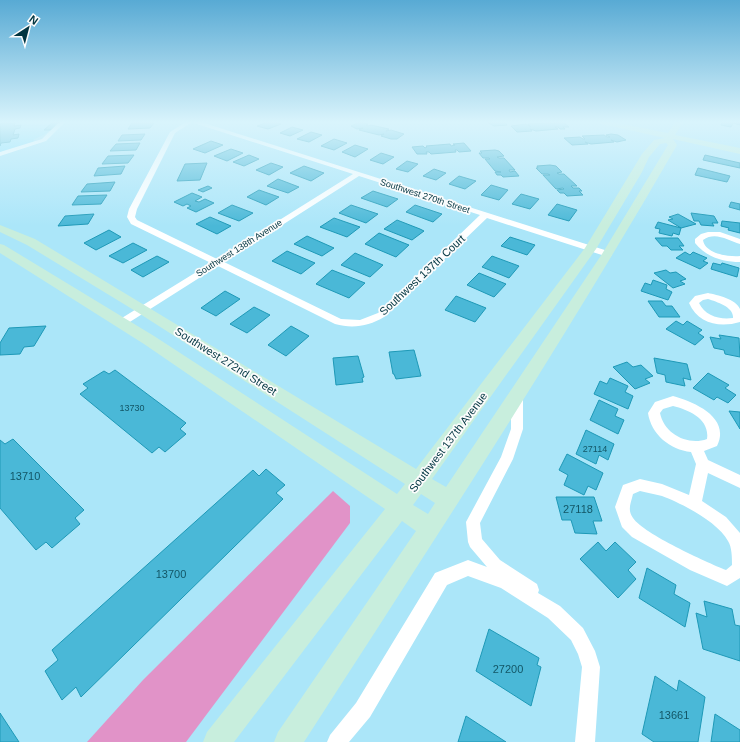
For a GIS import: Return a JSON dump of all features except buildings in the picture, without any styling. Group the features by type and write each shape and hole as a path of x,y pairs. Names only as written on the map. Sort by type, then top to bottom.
{"main road":[{"name":"Southwest 137th Avenue","path":"217,742 399,508 590,248 637,172 645,157"},
{"name":"Southwest 137th Avenue","path":"288,742 517,395 608,254 666,157"},
{"name":"Southwest 272nd Street","path":"0,228 31,242 142,309 448,500"},
{"path":"0,248 121,323 429,527"},
{"path":"227,742 290,648"}],"street":[{"path":"161,157 133,209 131,217 134,222 217,262"},
{"name":"Southwest 270th Street","path":"304,157 608,254"},
{"name":"Southwest 138th Avenue","path":"121,323 358,174"},
{"name":"Southwest 137th Court","path":"217,262 338,322 353,325 368,322 381,315 485,215"},
{"path":"740,242 727,236 717,234 709,234 702,236 699,239 699,243 710,252 730,258 740,258"},
{"path":"517,395 517,428 507,459 474,522 475,542 495,565 548,603 554,612"},
{"path":"663,402 684,404 696,409 706,417 713,426 715,434 713,442 706,447 696,448 683,445 671,439 661,431 655,422 653,413 656,406 663,402"},
{"path":"694,505 703,464 696,448"},
{"path":"703,464 740,482"},
{"path":"640,485 664,490 694,505 718,520 734,537 740,569 727,578 695,565 637,532 627,522 622,507 628,490 640,485"},
{"path":"337,742 363,710 441,579 468,568 506,582 554,612 577,634 586,651 591,667 585,742"}],"shaded area":[{"path":"333,491 350,506 350,523 186,742 87,742 143,680"}]}
